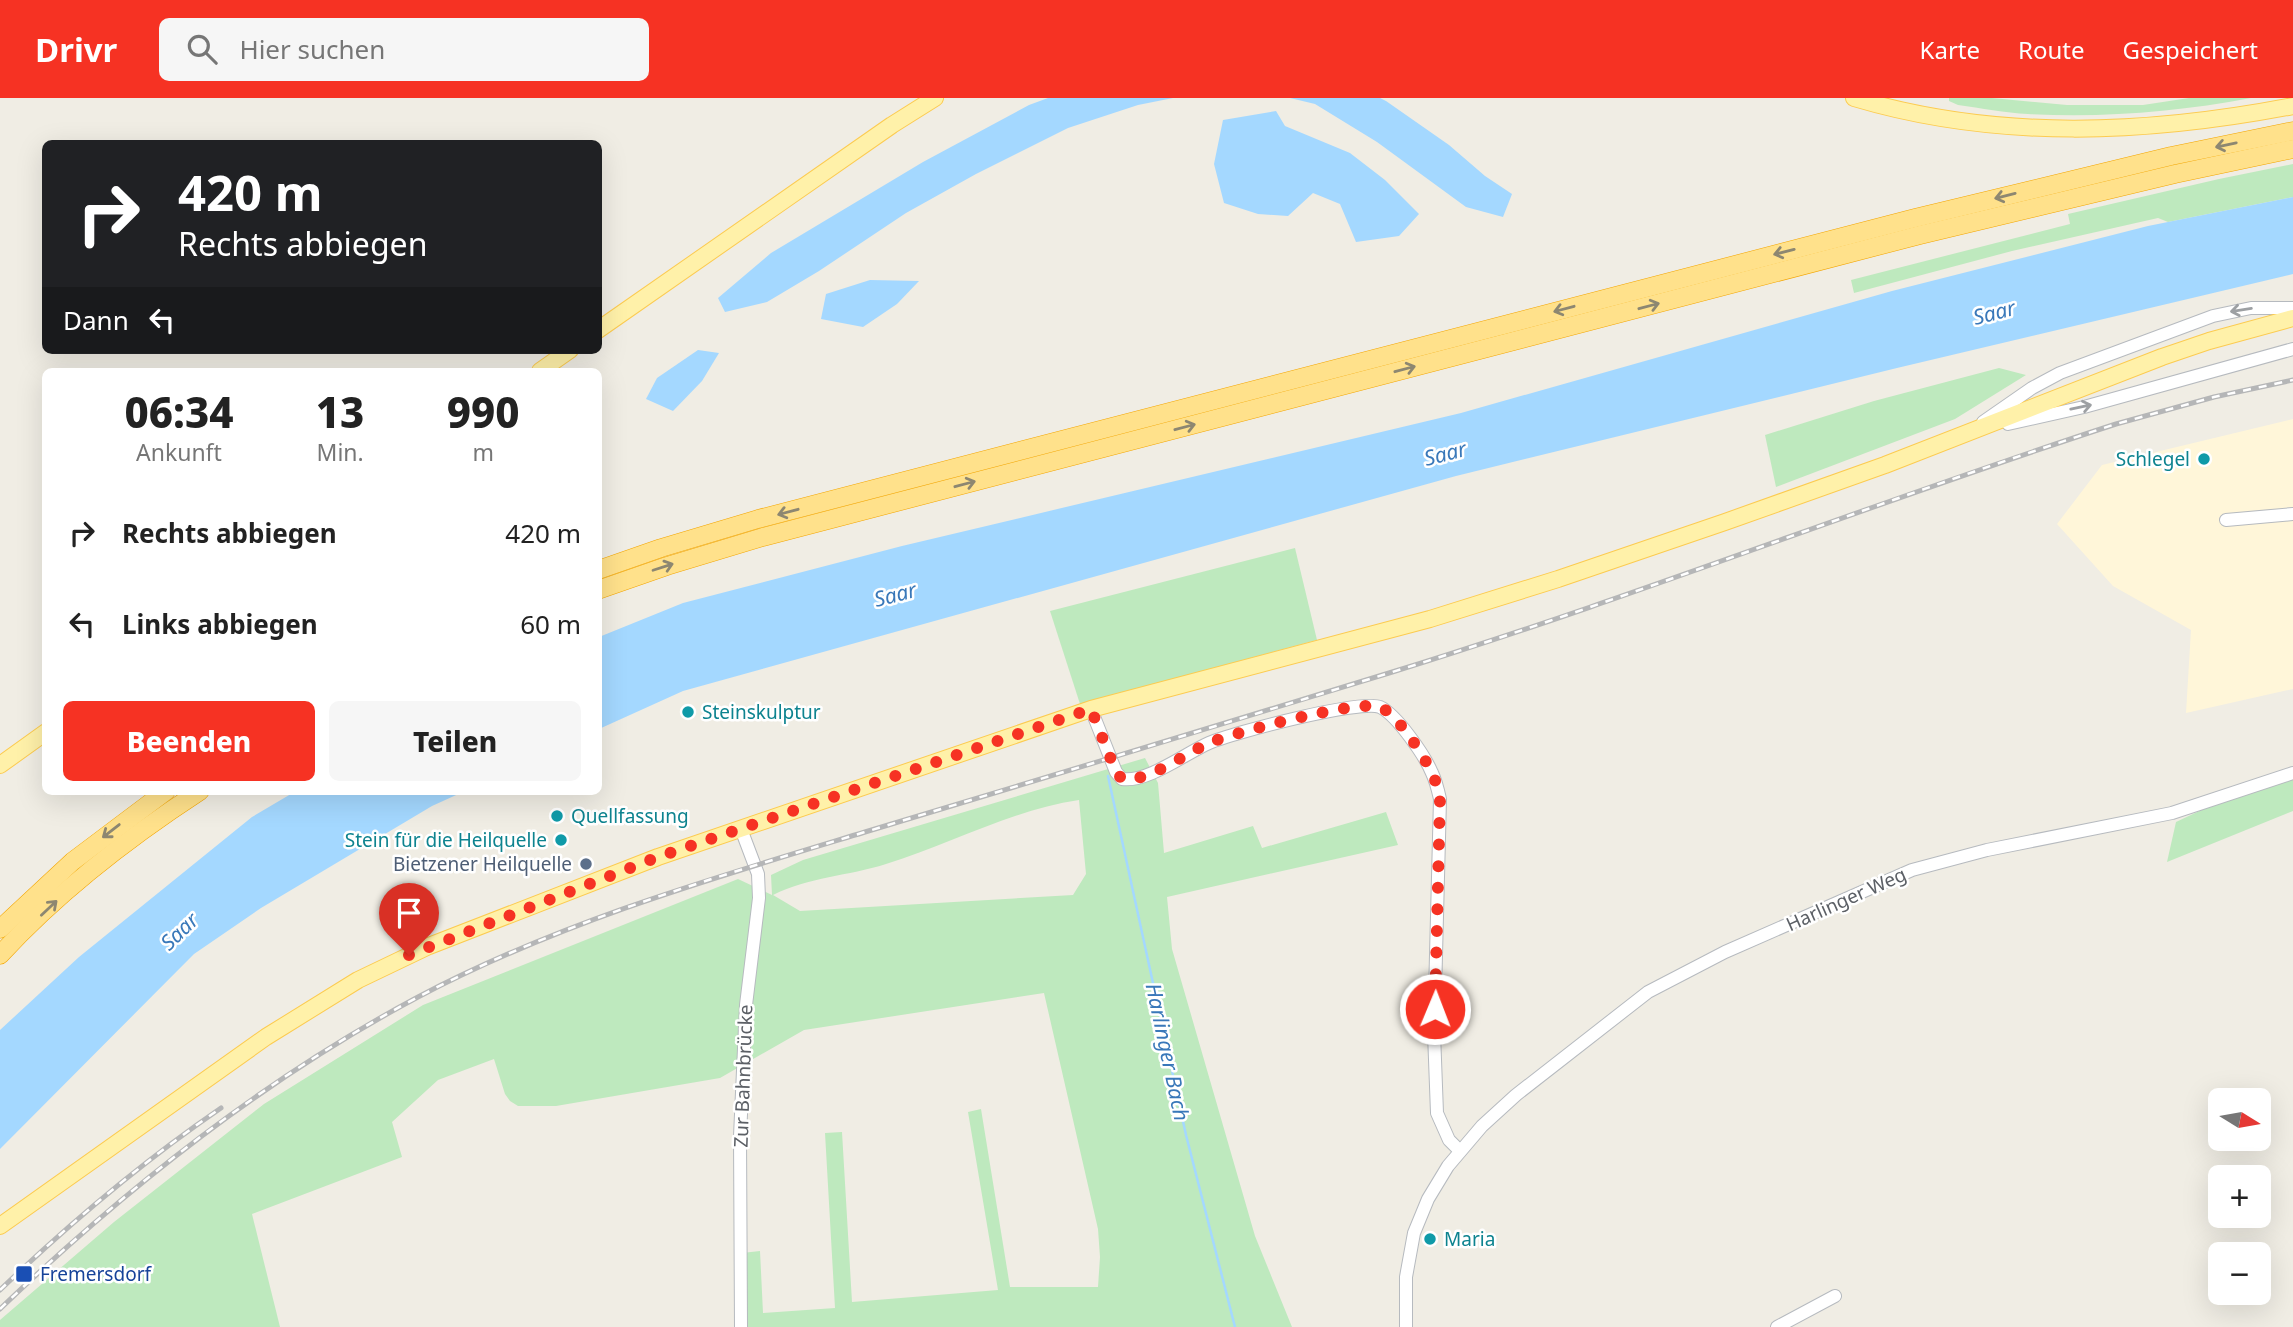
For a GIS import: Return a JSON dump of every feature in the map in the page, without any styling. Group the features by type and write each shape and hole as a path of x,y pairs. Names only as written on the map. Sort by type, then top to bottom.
{"highway":[{"path":"602,589 763,537 856,503 895,484 1915,218 2159,159 2293,131"},
{"path":"602,569 746,523 856,503 899,502 1920,235 2175,174 2293,149"},
{"path":"0,929 73,861 161,795"},
{"path":"0,955 85,875 194,795"}],"main road":[{"path":"602,327 892,125 935,98"},
{"path":"1854,98 1953,119 2031,128 2108,129 2204,121 2293,106"},
{"path":"0,1226 266,1037 358,980 455,935 658,857 1091,709 1200,678 1377,634 1496,599 1738,518 1966,434 2162,357 2293,318"},
{"path":"543,368 564,354"},
{"path":"0,765 42,735"}],"street":[{"path":"1966,434 2026,392 2053,377 2191,324 2238,310 2293,308"},
{"path":"1966,434 2095,404 2293,349"},
{"path":"2226,520 2293,514"},
{"path":"1091,709 1116,772 1122,779 1130,780 1211,742 1335,708 1379,706 1393,717 1433,774 1440,799 1434,1033 1437,1113 1449,1140 1459,1150"},
{"name":"Harlinger Weg","path":"1406,1327 1406,1277 1414,1233 1436,1183 1459,1150 1516,1095 1648,992 1725,952 1880,883 1933,863 2172,813 2293,774"},
{"name":"Zur Bahnbrücke","path":"741,829 758,874 759,898 746,1005 741,1110 741,1327"},
{"path":"1777,1327 1835,1296"}],"shaded area":[{"path":"2293,419 2293,689 2186,713 2191,630 2113,586 2057,524 2102,465"}],"green space":[{"path":"1949,98 1992,98 2067,105 2143,105 2189,98 2251,98 2168,110 2084,115 2002,112 1958,105 1949,101"},
{"path":"2293,164 2293,197 2168,222 2158,218 2012,251 1854,293 1851,280 2070,224 2068,214"},
{"path":"1999,368 2026,375 1955,419 1776,487 1765,435 1874,401"},
{"path":"1295,548 1317,640 1080,704 1050,611"},
{"path":"1145,758 1158,783 1164,853 1253,826 1262,848 1386,812 1398,845 1167,897 1172,949 1255,1236 1292,1327 743,1327 742,1253 760,1251 763,1313 835,1308 825,1133 842,1132 852,1302 998,1290 968,1112 981,1109 1010,1287 1098,1287 1098,1229 1044,993 804,1030 720,1078 556,1106 518,1106 510,1101 505,1094 494,1059 438,1080 392,1122 402,1157 252,1214 280,1327 0,1327 0,1320 114,1222 264,1104 423,1005 738,879 772,895 771,875 803,860","holes":["1079,800 1086,874 1073,895 800,911 773,895 800,884 886,864 1029,811"]},
{"path":"2293,767 2293,811 2167,862 2176,822"}],"water":[{"path":"1048,98 1173,98 1138,105 1068,128 906,213 767,302 725,312 718,298 771,253 923,162 1029,105"},
{"path":"1290,98 1380,98 1386,101 1512,194 1503,217 1466,207 1377,142 1315,104"},
{"path":"1276,111 1285,126 1350,153 1385,180 1419,214 1399,236 1356,242 1340,204 1313,193 1288,216 1258,214 1224,203 1214,164 1223,120"},
{"name":"Saar","path":"2293,197 2293,274 1456,476 683,691 602,728 602,636 683,603 902,546 1461,413 1892,291 2148,226"},
{"path":"870,280 919,281 897,304 863,327 821,319 826,294"},
{"path":"698,350 719,353 702,381 673,411 646,399 657,378"},
{"name":"Saar","path":"289,795 456,795 432,806 261,908 194,954 0,1149 0,1030 79,957 252,817"}],"waterway":[{"name":"Harlinger Bach","path":"1108,776 1186,1135 1235,1327"}],"railway":[{"path":"0,1309 147,1179 251,1100 305,1063 418,997 526,946 638,904 751,867 1480,644 2116,424 2214,397 2293,380"},
{"path":"0,1290 107,1194 221,1108"}],"place":[{"name":"Schlegel","path":"2204,459"},
{"name":"Steinskulptur","path":"688,712"},
{"name":"Quellfassung","path":"557,816"},
{"name":"Stein für die Heilquelle","path":"561,840"},
{"name":"Bietzener Heilquelle","path":"586,864"},
{"name":"Maria","path":"1430,1239"},
{"name":"Fremersdorf","path":"24,1274"}],"route":[{"path":"409,955 658,857 1091,709 1116,772 1122,779 1130,780 1211,742 1335,708 1361,705 1379,706 1393,717 1433,774 1440,799 1435,1009"}]}
